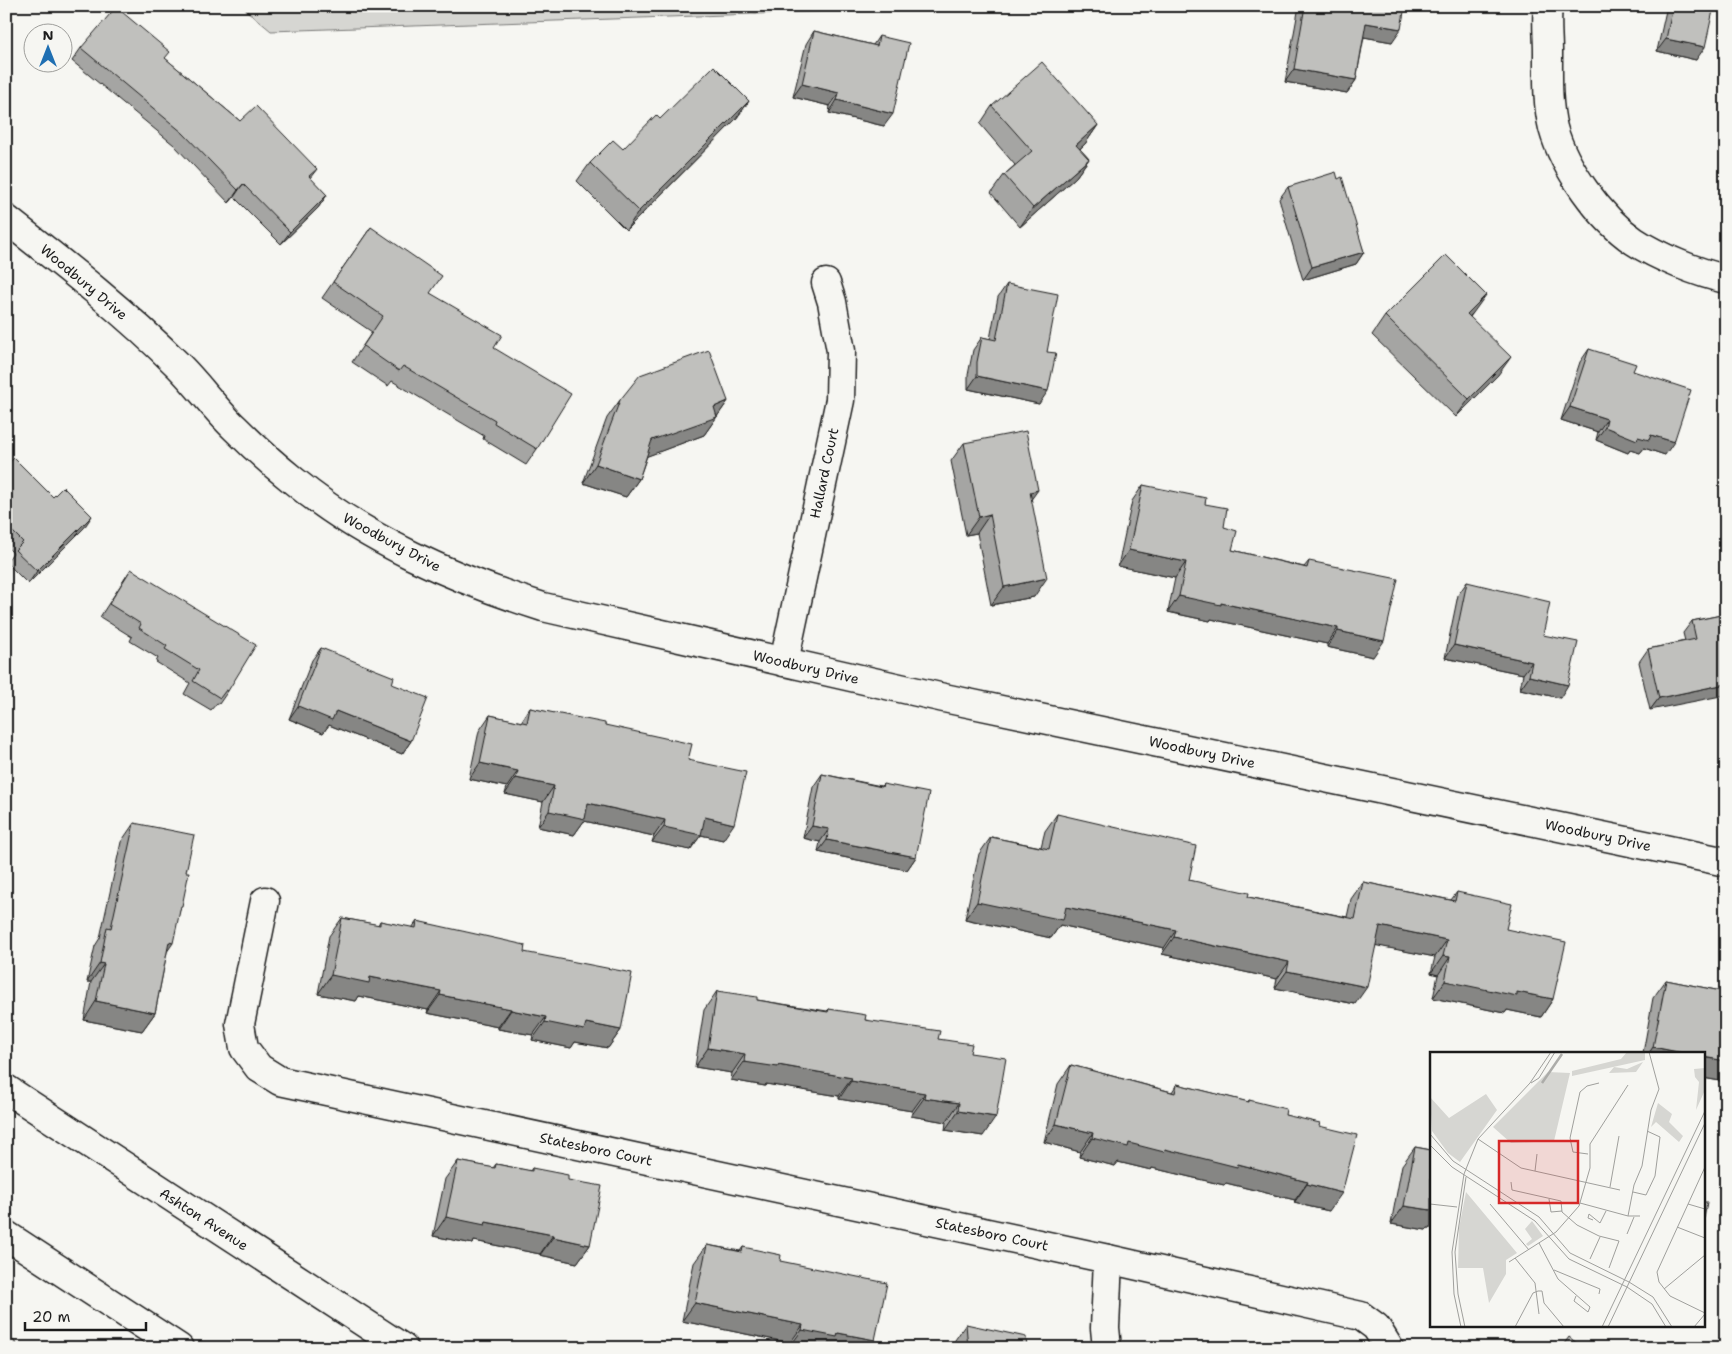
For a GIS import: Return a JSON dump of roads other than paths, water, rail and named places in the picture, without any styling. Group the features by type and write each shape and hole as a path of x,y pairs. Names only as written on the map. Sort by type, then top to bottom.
{"street":[{"path":"1548,6 1548,96 1553,128 1568,167 1597,207 1633,240 1654,253 1712,276 1726,279"},
{"name":"Woodbury Drive","path":"6,219 94,287 180,367 234,428 295,482 357,525 421,560 496,592 543,607 954,700 1726,862"},
{"name":"Hallard Court","path":"784,662 840,400 841,351 832,302 826,283"},
{"name":"Statesboro Court","path":"265,901 240,1024 244,1048 259,1068 280,1082 1108,1259 1361,1316 1376,1327 1389,1348"},
{"name":"Ashton Avenue","path":"6,1090 403,1348"},
{"path":"6,1236 179,1348"},
{"path":"1107,1348 1105,1328 1108,1259"}]}
